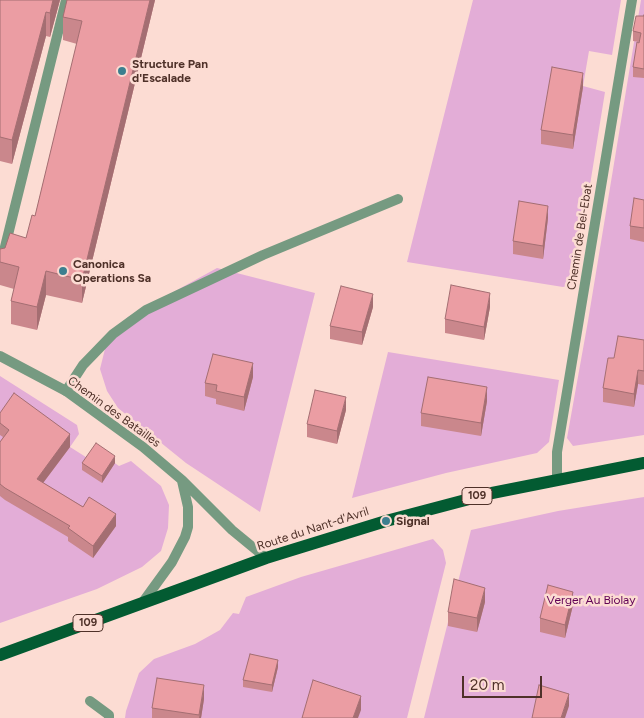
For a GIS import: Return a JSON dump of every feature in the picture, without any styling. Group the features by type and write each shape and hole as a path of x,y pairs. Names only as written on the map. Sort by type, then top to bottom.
{"main road":[{"name":"Route du Nant-d'Avril","path":"0,655 266,558 386,520 492,493 644,463"}],"street":[{"path":"0,267 66,0"},
{"name":"Chemin de Bel-Ebat","path":"557,479 558,452 632,0"},
{"path":"66,391 83,365 113,334 146,310 264,255 398,199"},
{"name":"Chemin des Batailles","path":"0,356 66,391 143,447 182,480 232,530 266,558"},
{"path":"144,602 172,562 185,537 188,527 188,507 182,480"},
{"path":"90,701 109,715 109,718"}],"green space":[{"path":"473,0 621,0 612,55 589,51 583,86 605,92 574,284 563,287 407,262"},
{"path":"641,0 644,0 644,435 573,446 567,438"},
{"path":"217,268 315,293 260,512 186,463 118,408 107,391 100,369 107,341 128,317"},
{"path":"388,352 559,380 549,442 537,453 446,473 352,498"},
{"path":"0,376 77,425 79,434 70,447 89,459 96,450 119,466 131,461 161,486 169,505 168,528 161,551 142,567 97,589 0,623"},
{"name":"Verger Au Biolay","path":"644,497 644,718 424,718 471,530 558,511"},
{"path":"433,539 443,550 446,563 407,718 125,718 139,673 154,659 195,644 220,630 233,613 239,614 246,597 301,577"}],"building":[{"path":"0,0 53,0 50,13 46,12 12,140 0,137"},
{"path":"67,0 150,0 82,280 46,271 37,307 11,301 19,267 0,262 0,249 5,248 10,233 26,238 32,215 35,216 82,21 63,17"},
{"path":"636,16 644,16 644,69 633,67 637,42 639,43 641,33 633,31"},
{"path":"552,67 583,73 573,135 541,130"},
{"path":"634,198 644,200 644,228 630,226"},
{"path":"519,201 548,206 543,246 513,241"},
{"path":"451,285 490,293 484,327 445,319"},
{"path":"341,286 373,294 362,332 330,326"},
{"path":"618,336 644,340 644,371 638,370 634,394 603,388 608,358 614,358"},
{"path":"213,354 253,363 244,397 216,391 217,385 205,383"},
{"path":"428,377 487,387 481,423 421,413"},
{"path":"315,390 346,397 337,431 307,424"},
{"path":"14,393 70,434 37,479 83,507 89,497 116,514 93,546 68,528 70,526 0,484 0,442 9,430 0,423 0,413"},
{"path":"96,443 115,456 102,476 82,463"},
{"path":"454,579 485,588 477,618 448,612"},
{"path":"548,585 573,592 565,625 540,618"},
{"path":"250,654 278,660 272,685 243,680"},
{"path":"157,678 204,685 199,715 152,708"},
{"path":"313,680 361,696 353,718 302,718"},
{"path":"539,685 569,694 561,718 532,718"}],"place":[{"name":"Structure Pan d'Escalade","path":"122,71"},
{"name":"Canonica Operations Sa","path":"63,271"},
{"name":"Signal","path":"386,521"}]}
